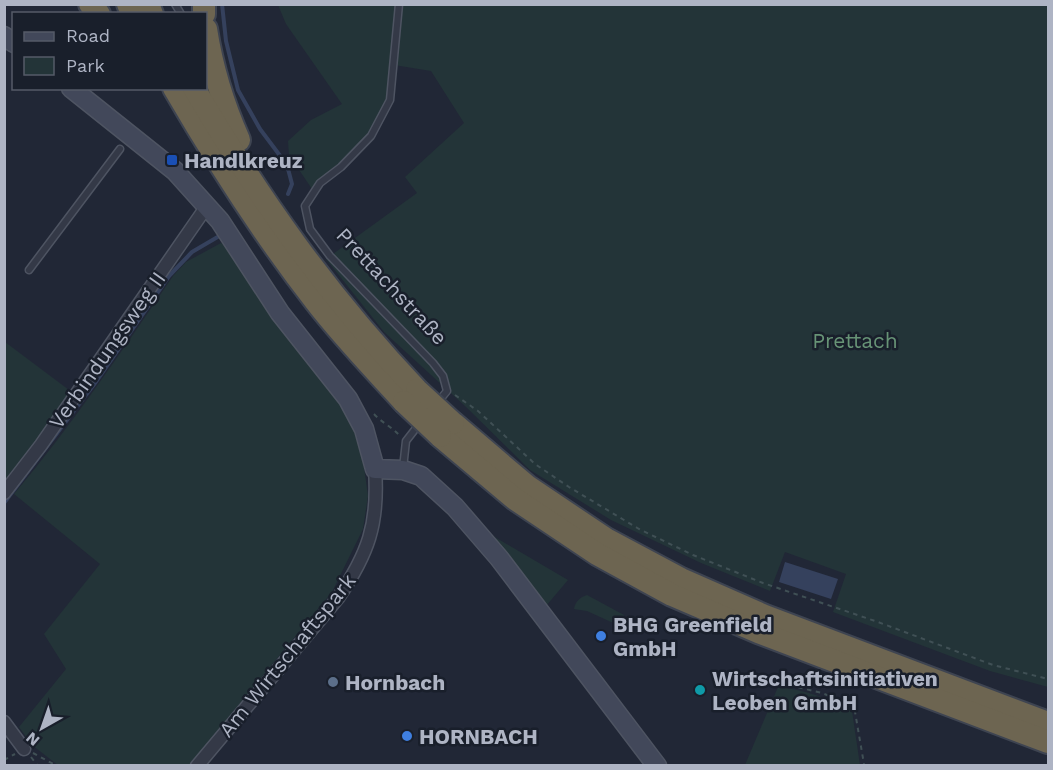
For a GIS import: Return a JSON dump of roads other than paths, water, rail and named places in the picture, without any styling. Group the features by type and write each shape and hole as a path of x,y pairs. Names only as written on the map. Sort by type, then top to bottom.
{"highway":[{"path":"208,56 224,107 239,141 246,174"},
{"path":"162,90 200,132"},
{"path":"175,90 260,226 317,304 515,499 597,554 672,595 769,636 1048,742"},
{"path":"195,90 246,174 304,258 376,346 410,396"},
{"path":"446,430 606,539 681,579 765,616 1048,723"}],"street":[{"path":"73,90 175,171 207,206 231,237 280,313 348,399 364,429 375,470 403,470 421,476 478,531 657,765"},
{"name":"Verbindungsweg II","path":"4,493 53,428 207,206"},
{"name":"Am Wirtschaftspark","path":"197,765 338,598 356,571 367,546 373,520 377,493 375,470"},
{"path":"4,722 25,751"}],"lane":[{"name":"Prettachstraße","path":"399,4 390,100 371,136 341,167 320,183 305,206 310,229 330,256 443,376 447,392 405,441 403,470"},
{"path":"29,270 120,149"}],"water":[{"path":"785,562 838,579 831,599 779,582"}],"waterway":[{"path":"222,4 226,41 238,90 260,129 287,165 292,184 288,194"},
{"path":"4,503 95,383 169,276 192,252 221,235"}],"place":[{"name":"Handlkreuz","path":"172,160"},
{"name":"BHG Greenfield GmbH","path":"601,636"},
{"name":"Hornbach","path":"333,682"},
{"name":"Wirtschaftsinitiativen Leoben GmbH","path":"700,690"},
{"name":"HORNBACH","path":"407,736"}],"park label":[{"name":"Prettach","path":"855,340"}]}
